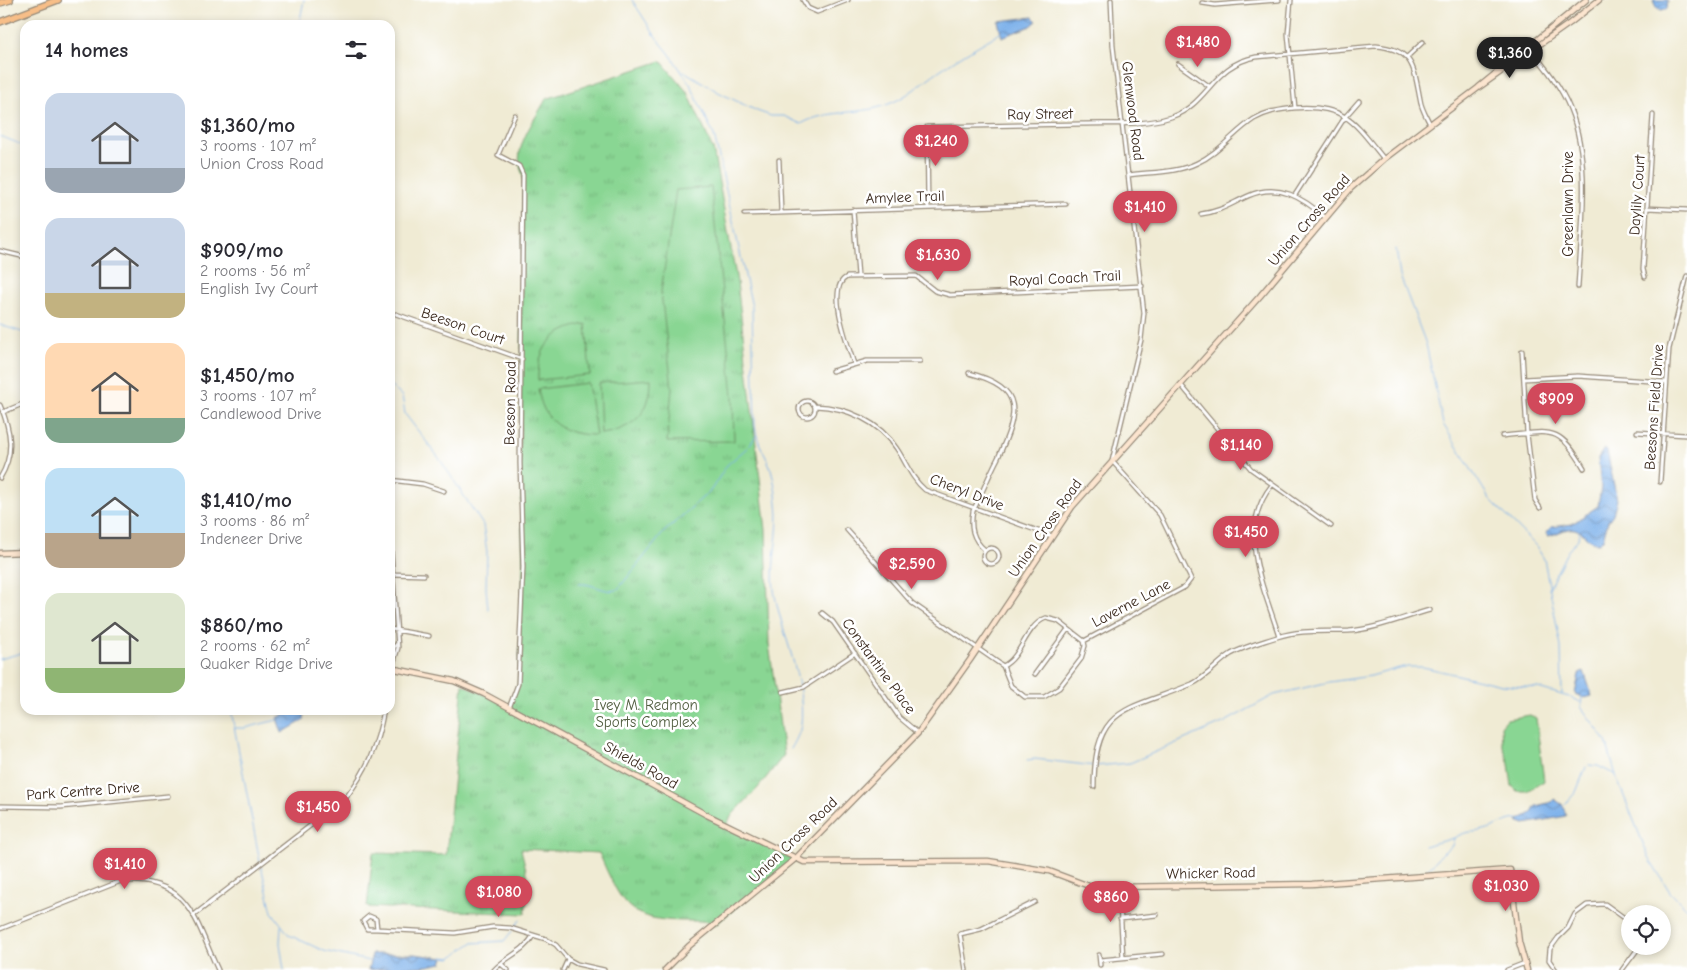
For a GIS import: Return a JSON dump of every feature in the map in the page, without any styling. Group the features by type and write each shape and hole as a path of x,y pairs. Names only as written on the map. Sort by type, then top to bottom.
{"highway":[{"path":"0,3 10,0"},
{"path":"0,17 57,0"},
{"path":"0,22 57,0"}],"main road":[{"name":"Union Cross Road","path":"1478,88 1586,0"},
{"name":"Union Cross Road","path":"664,970 688,946 795,859 918,733 1072,507 1181,385 1351,188 1384,159 1430,124 1599,0"},
{"path":"0,553 20,552"},
{"name":"Shields Road","path":"395,669 459,682 704,814 795,859"},
{"name":"Whicker Road","path":"795,859 818,864 988,861 1049,871 1089,886 1118,887 1312,884 1510,870 1518,935 1525,963"},
{"path":"1525,963 1528,970"}],"street":[{"path":"803,0 808,8 817,12 848,0"},
{"name":"Glenwood Road","path":"1111,0 1113,46 1144,315 1141,340 1112,461"},
{"path":"1202,3 1215,5 1279,0"},
{"path":"1291,0 1288,34 1295,108"},
{"path":"1422,42 1407,57 1416,74 1421,105 1430,124"},
{"name":"Ray Street","path":"928,207 927,127 1123,123 1161,120 1179,114 1196,103 1223,72 1248,59 1376,46 1392,49 1407,57"},
{"name":"Greenlawn Drive","path":"1528,46 1563,94 1575,123 1582,159 1578,287"},
{"path":"1178,64 1209,86"},
{"path":"1295,196 1345,117 1359,101"},
{"path":"1129,175 1197,164 1254,119 1274,110 1295,108 1324,108 1345,117 1360,129 1384,159"},
{"name":"Beeson Road","path":"509,708 518,684 523,569 520,463 523,174 518,165 498,156 515,115"},
{"name":"Daylily Court","path":"1645,277 1643,269 1654,115"},
{"path":"779,160 781,212"},
{"path":"1201,214 1223,210 1249,196 1264,191 1279,191 1295,196 1326,218"},
{"name":"Amylee Trail","path":"744,214 1066,204"},
{"path":"1647,208 1687,210"},
{"path":"853,210 858,276 842,279 838,296 841,324 854,364"},
{"path":"0,251 20,256"},
{"name":"Royal Coach Trail","path":"858,276 916,276 935,291 950,295 1142,286"},
{"name":"Beesons Field Drive","path":"1660,482 1665,382 1671,337 1687,276"},
{"name":"Beeson Court","path":"396,314 522,359"},
{"path":"1522,351 1527,434 1535,500 1540,508"},
{"path":"832,371 854,364 920,361"},
{"path":"969,373 987,378 1001,387 1009,397 1014,416 1012,425 974,509 971,523 972,531 978,544 985,550"},
{"path":"1524,379 1578,376 1665,382"},
{"path":"1181,385 1216,424 1242,459 1272,486 1331,526"},
{"path":"809,401 815,406 815,414 810,418 804,418 800,414 800,406 804,402 809,401"},
{"path":"0,405 9,428 10,449 0,478"},
{"path":"3,412 20,405"},
{"name":"Cheryl Drive","path":"815,406 846,412 874,424 888,437 912,479 925,490 1052,536"},
{"path":"1637,432 1686,435"},
{"path":"1502,436 1544,433 1564,438 1584,468"},
{"name":"Laverne Lane","path":"1084,641 1185,587 1191,580 1184,559 1160,515 1112,461"},
{"path":"395,481 423,484 444,491"},
{"path":"1272,486 1261,504 1255,519 1253,545 1279,636"},
{"path":"847,530 912,603 1003,666 1007,680 1016,692 1026,697 1044,698 1059,688 1071,673 1084,651 1084,641 1052,618 1040,620 1014,656 1003,666"},
{"path":"993,548 998,550 1000,558 997,563 988,564 984,561 983,555 985,550 993,548"},
{"path":"395,574 424,575"},
{"path":"1094,787 1094,762 1100,735 1116,717 1134,705 1193,683 1241,650 1279,636 1308,631 1365,629 1430,610"},
{"name":"Constantine Place","path":"822,613 834,622 899,717 918,733"},
{"path":"395,616 397,644 395,646"},
{"path":"1035,674 1068,629"},
{"path":"396,630 429,636"},
{"path":"783,692 804,687 855,653"},
{"path":"194,915 345,799 361,778 372,756 383,715"},
{"name":"Park Centre Drive","path":"0,806 60,807 168,796"},
{"path":"0,929 121,881 141,880 161,885 181,898 194,915 218,970"},
{"path":"1118,887 1122,958"},
{"path":"966,970 960,934 981,929 1035,902"},
{"path":"1556,970 1549,960 1550,949 1582,907 1591,904 1605,904 1621,916"},
{"path":"1120,919 1158,915"},
{"path":"377,929 376,918 370,916 363,921 367,929 455,933 503,927 551,942 568,959 578,964 604,970"},
{"path":"494,970 500,964 518,954 533,936"},
{"path":"1100,960 1163,954"},
{"path":"1099,955 1100,965"},
{"path":"1622,970 1633,955"},
{"path":"563,970 568,959"},
{"path":"1507,970 1525,963"},
{"path":"500,964 508,970"},
{"path":"574,970 578,964"}],"green space":[{"name":"Ivey M. Redmon Sports Complex","path":"661,61 688,93 713,149 737,282 766,530 769,644 784,755 758,788 732,815 726,825 795,859 714,926 704,921 671,920 641,915 623,900 615,888 599,853 521,849 529,882 525,914 367,907 373,853 446,855 463,684 509,707 518,684 523,567 520,463 523,175 519,156 521,146 546,99"},
{"path":"711,187 733,396 734,441 667,442 672,388 661,292 676,190"},
{"path":"586,324 590,375 538,380 538,368 544,349 556,335 565,330"},
{"path":"651,379 648,401 638,417 623,428 601,434 599,383"},
{"path":"588,383 596,435 574,432 556,424 545,410 538,389"},
{"path":"1530,715 1536,718 1544,781 1528,791 1517,791 1512,786 1509,764 1502,743 1501,726 1507,719"}],"water":[{"path":"1653,0 1668,0 1667,9 1661,10 1656,8"},
{"path":"1033,17 1037,21 1031,26 1002,37 998,21"},
{"path":"1604,449 1607,451 1617,500 1603,539 1599,543 1595,543 1575,529 1564,530 1547,536 1547,532 1551,527 1572,524 1598,506 1601,487 1598,458"},
{"path":"1584,671 1592,696 1585,698 1575,694 1579,674"},
{"path":"283,715 305,715 304,720 282,733 277,718"},
{"path":"1554,799 1563,805 1566,816 1525,824 1517,821 1532,813 1536,806 1552,802"},
{"path":"372,954 414,954 444,958 442,963 428,966 368,970"}],"waterway":[{"path":"300,20 304,0"},
{"path":"632,0 690,84 714,135 752,307 755,426 772,473 778,514 773,568 774,590 796,674 802,708 801,725 791,749"},
{"path":"682,70 720,93 757,111 771,116 784,116 801,124 822,116 876,108 894,102 955,60 1002,32"},
{"path":"0,136 20,144"},
{"path":"1396,249 1400,276 1426,344 1443,424 1489,498 1536,546 1544,559 1561,647 1562,694"},
{"path":"0,325 20,331"},
{"path":"395,390 402,396 405,414 439,458 483,525 487,552 486,588 488,609"},
{"path":"579,584 604,590 618,589 664,532 711,490 727,465 748,447 756,436"},
{"path":"1549,588 1567,552 1578,539 1579,532"},
{"path":"0,659 20,653"},
{"path":"1027,760 1035,759 1095,766 1130,763 1225,722 1274,695 1329,682 1371,676 1403,667 1423,667 1502,685 1538,688 1569,697"},
{"path":"1582,696 1581,707 1606,741 1617,779 1649,858 1670,892 1687,909"},
{"path":"1571,698 1580,702"},
{"path":"232,715 260,862"},
{"path":"235,728 245,728 277,720"},
{"path":"1589,765 1598,766 1616,775"},
{"path":"1565,804 1576,792 1586,767"},
{"path":"1426,871 1452,846 1454,838 1518,819"},
{"path":"1424,846 1454,838"},
{"path":"261,866 272,912 289,935 324,951 369,961"},
{"path":"515,927 520,920"},
{"path":"281,926 280,943 284,970"},
{"path":"443,957 451,958 472,943 504,941 512,931"}]}
